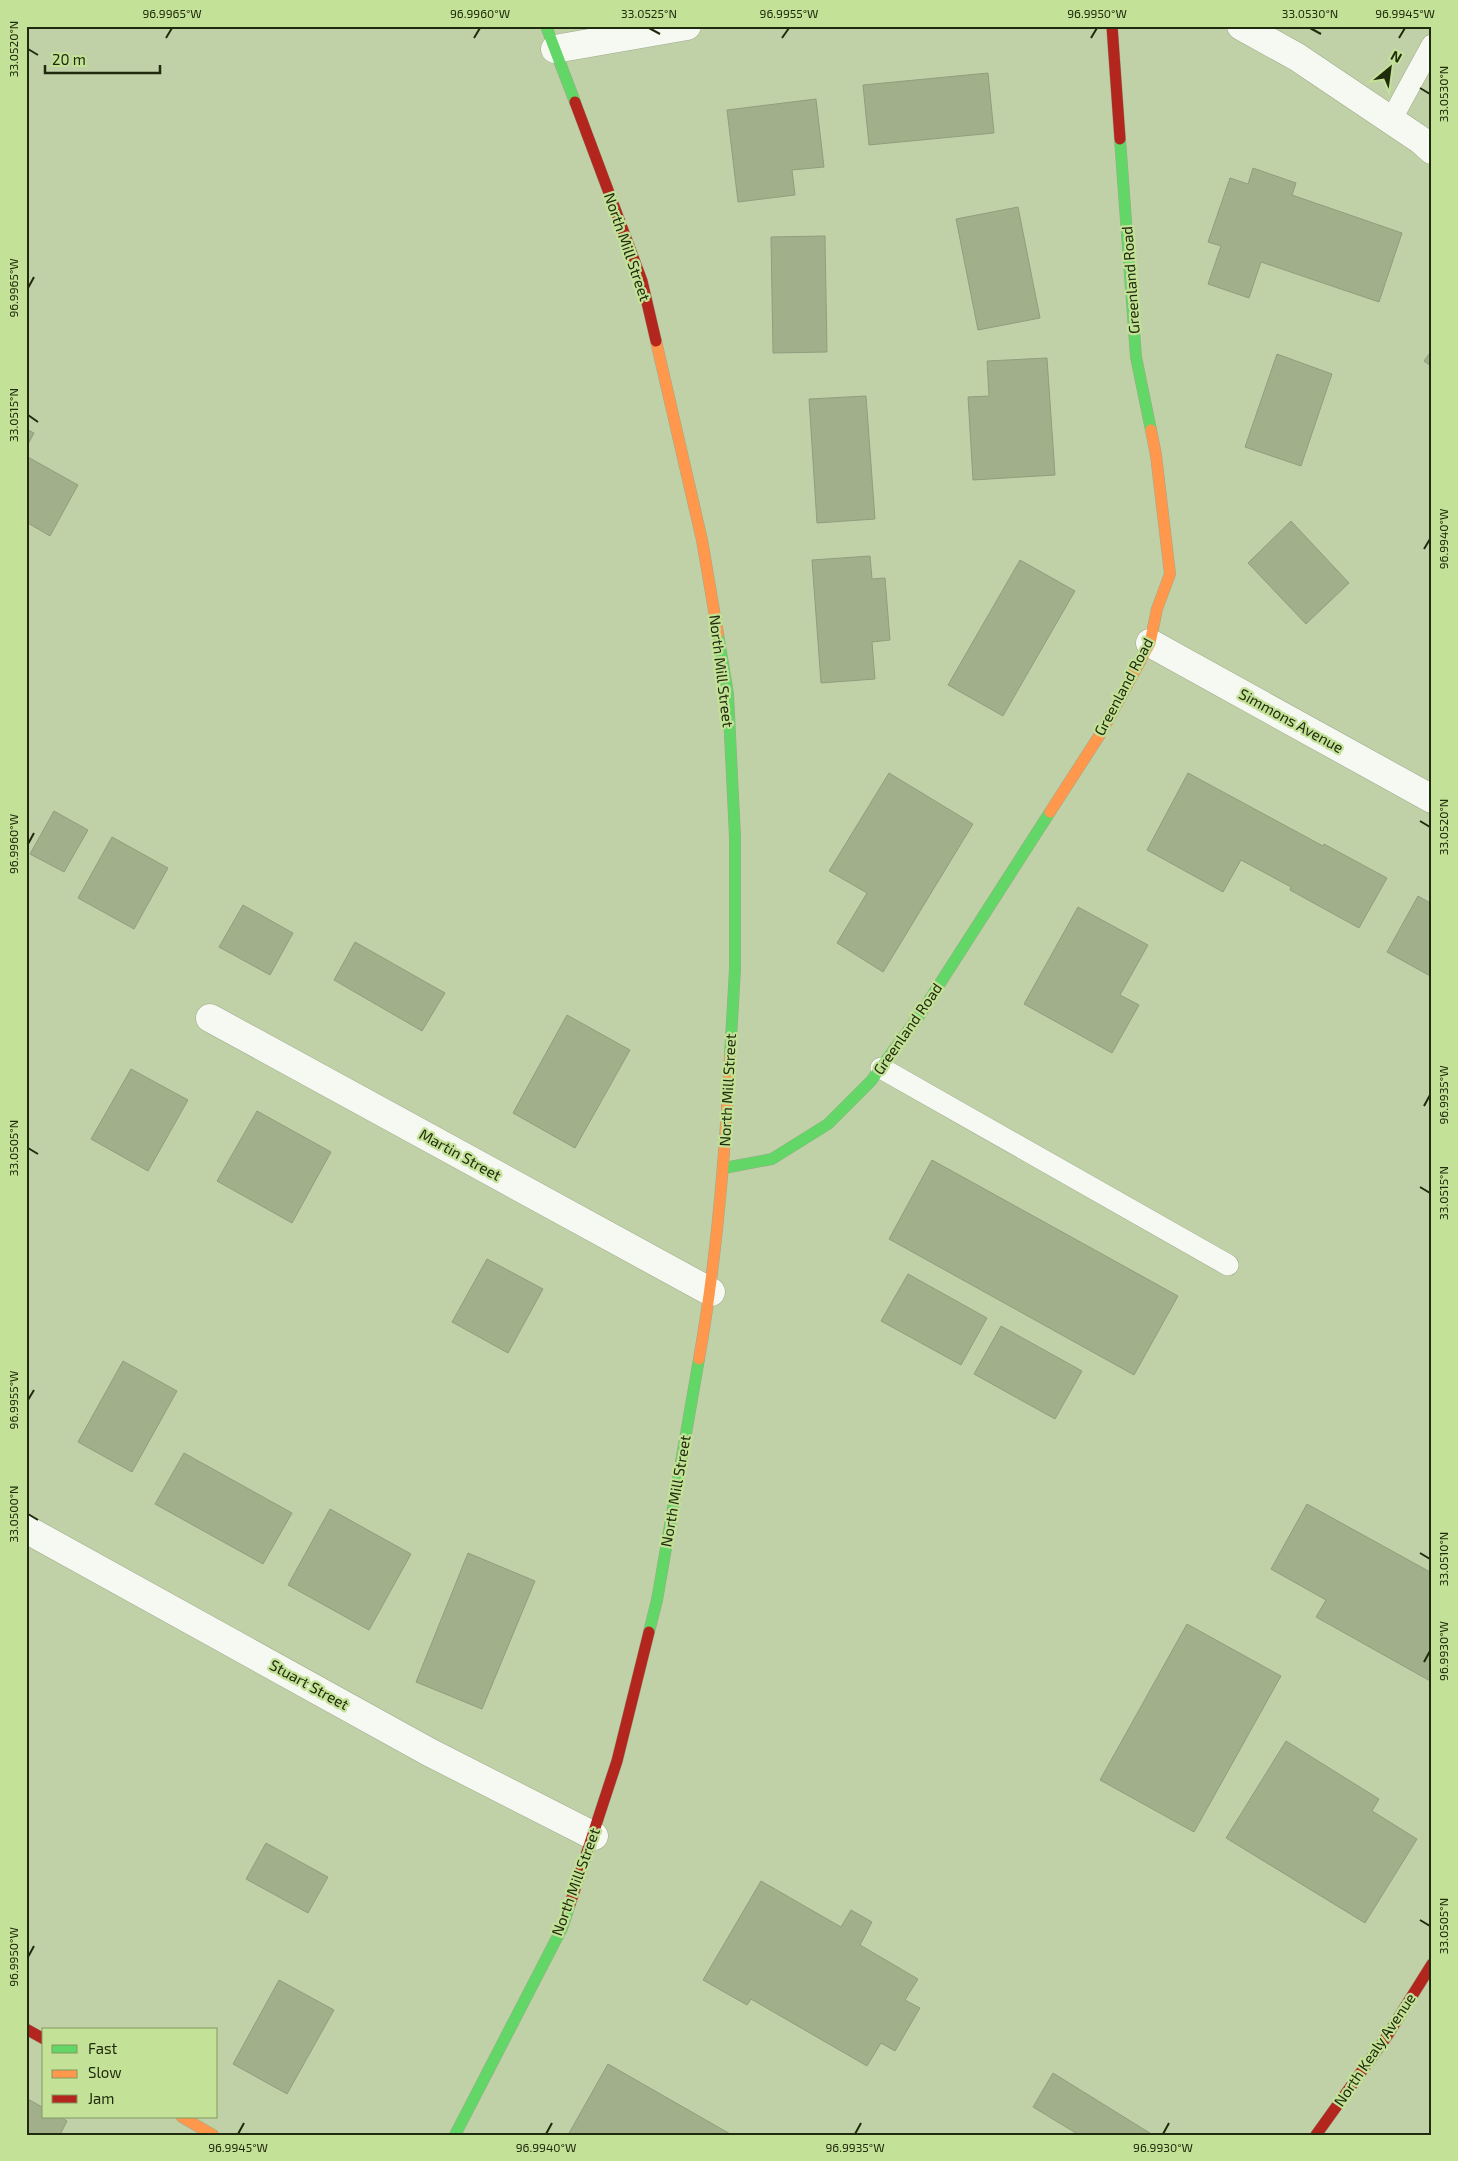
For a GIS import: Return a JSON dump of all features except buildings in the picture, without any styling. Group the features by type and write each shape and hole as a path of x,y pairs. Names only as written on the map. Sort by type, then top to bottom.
{"main road":[{"name":"Greenland Road","path":"724,1168 772,1159 828,1124 871,1081 921,1013 1101,733 1150,643 1157,609 1170,574 1156,455 1136,357 1112,26"},
{"name":"North Mill Street","path":"455,2135 562,1928 594,1836 617,1761 657,1600 710,1292 724,1168 735,969 735,837 728,694 702,540 642,281 550,37"},
{"name":"North Kealy Avenue","path":"1316,2135 1387,2036 1432,1964"},
{"path":"26,2029 42,2038"},
{"path":"184,2118 213,2135"}],"street":[{"path":"550,37 687,26"},
{"path":"1241,26 1296,57 1392,120 1432,150"},
{"name":"Simmons Avenue","path":"1150,643 1432,799"},
{"name":"Martin Street","path":"210,1018 710,1292"},
{"name":"Stuart Street","path":"26,1529 429,1752 594,1836"}],"lane":[{"path":"1392,120 1432,45"},
{"path":"880,1068 1228,1266"}],"traffic: fast":[{"path":"546,26 575,102"},
{"path":"1120,139 1136,357 1151,430"},
{"path":"718,634 728,694 735,837 735,969 730,1056"},
{"path":"724,1168 772,1159 828,1124 871,1081 921,1013 1050,812"},
{"path":"649,1632 657,1600 699,1359"},
{"path":"455,2135 562,1928 570,1904"}],"traffic: slow":[{"path":"656,341 702,540 718,634"},
{"path":"1050,812 1101,733 1150,643 1157,609 1170,574 1156,455 1151,430"},
{"path":"699,1359 711,1283 719,1208 730,1056"},
{"path":"184,2118 213,2135"}],"traffic: jam":[{"path":"1112,26 1120,139"},
{"path":"575,102 642,281 656,341"},
{"path":"570,1904 617,1761 649,1632"},
{"path":"1316,2135 1387,2036 1432,1964"},
{"path":"26,2029 42,2038"}]}
